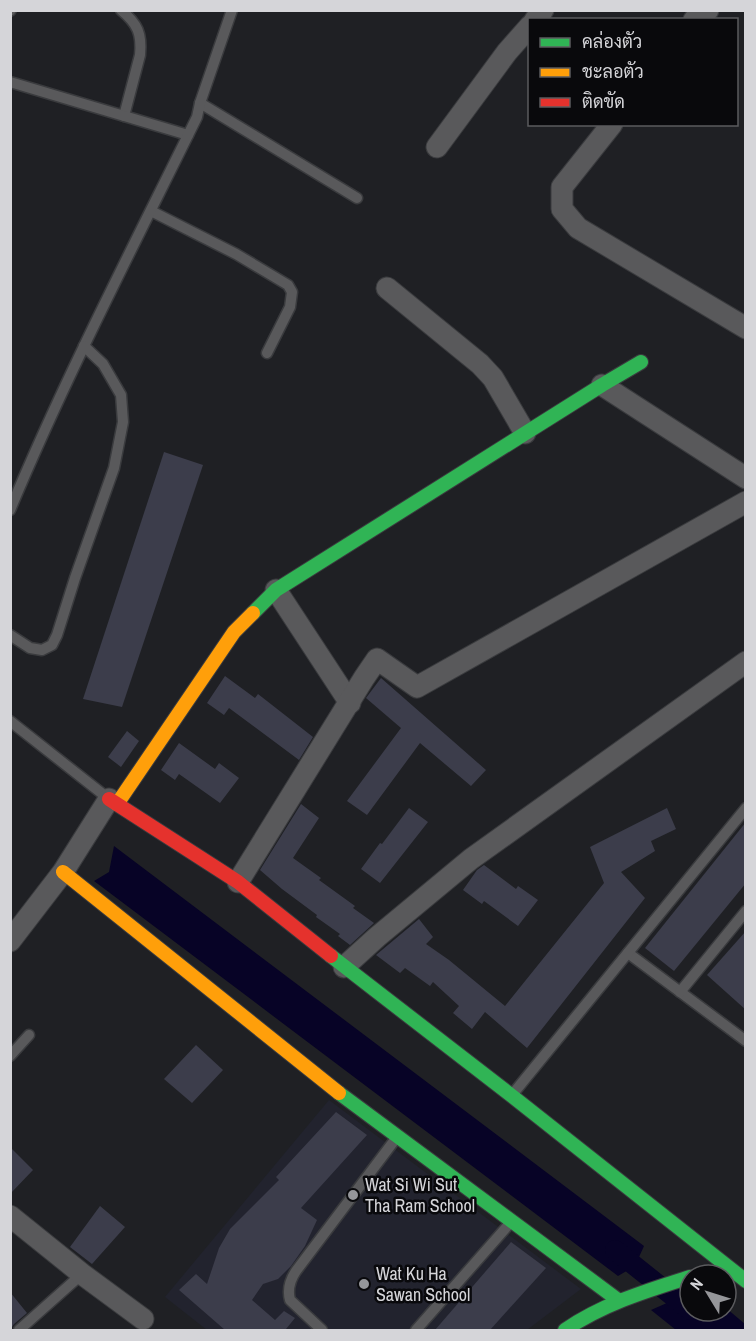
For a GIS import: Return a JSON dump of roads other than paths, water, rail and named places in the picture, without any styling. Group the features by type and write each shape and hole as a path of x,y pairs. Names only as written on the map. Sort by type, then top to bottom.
{"street":[{"path":"437,147 507,52 528,28"},
{"path":"610,126 562,187 562,209 578,228 746,328"},
{"path":"387,288 480,364 493,378 525,433"},
{"path":"10,941 63,872 234,632 276,590 641,362"},
{"path":"602,385 746,478"},
{"path":"238,882 377,659 417,687 746,502"},
{"path":"276,590 350,703"},
{"path":"344,967 471,859 746,662"},
{"path":"113,801 238,882 512,1096 702,1263"},
{"path":"63,872 321,1079 618,1300"},
{"path":"10,1216 143,1319"},
{"path":"565,1330 618,1300 678,1281"}],"lane":[{"path":"121,10 135,24 141,46 124,116"},
{"path":"10,510 84,346 197,117 231,10"},
{"path":"10,82 188,135"},
{"path":"200,104 357,198"},
{"path":"151,211 236,254 288,285 292,292 290,307 267,352"},
{"path":"10,636 30,648 42,650 52,645 114,468 123,422 121,395 103,364 84,346"},
{"path":"10,721 113,801"},
{"path":"512,1096 746,808"},
{"path":"680,992 746,911"},
{"path":"628,953 746,1041"},
{"path":"10,1056 28,1035"},
{"path":"322,1330 290,1299 288,1295 290,1282 398,1136"},
{"path":"416,1330 512,1221"},
{"path":"19,1330 82,1274"}],"waterway":[{"path":"615,1250 678,1300"}],"place":[{"name":"Wat Si Wi Sut Tha Ram School","path":"353,1195"},
{"name":"Wat Ku Ha Sawan School","path":"364,1284"}]}
